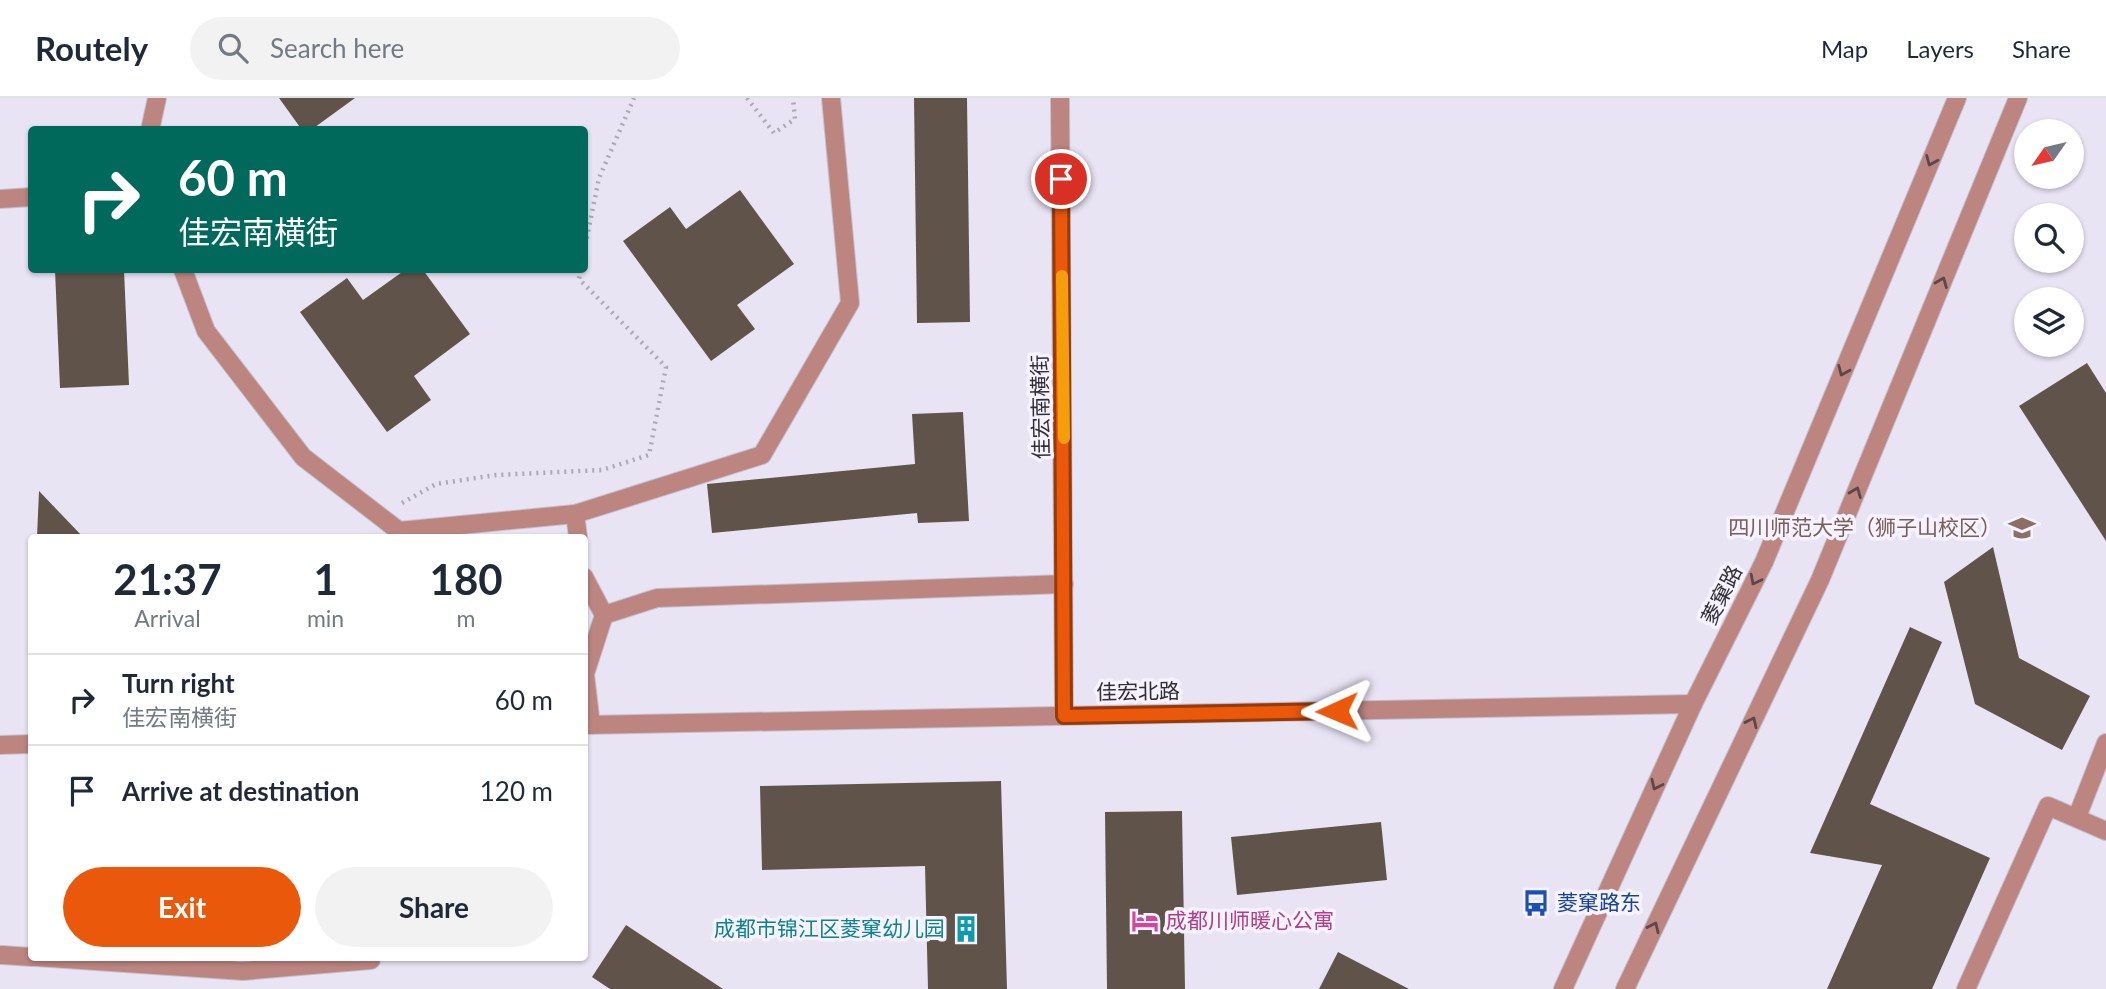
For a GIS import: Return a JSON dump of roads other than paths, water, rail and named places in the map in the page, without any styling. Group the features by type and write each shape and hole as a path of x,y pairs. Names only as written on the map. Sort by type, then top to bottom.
{"street":[{"path":"151,126 158,98"},
{"path":"184,273 206,331 303,457 399,531 575,514 762,455 850,303 831,98"},
{"name":"佳宏南横街","path":"1060,98 1064,716"},
{"name":"菱窠路","path":"1563,989 1693,704 1764,562 1957,98"},
{"path":"1625,989 1820,580 2018,98"},
{"path":"0,199 28,197"},
{"path":"575,514 578,534"},
{"path":"604,615 657,598 1064,584"},
{"path":"588,585 604,615 588,665"},
{"name":"佳宏北路","path":"588,725 1693,704"},
{"path":"2077,817 2106,743"},
{"path":"0,745 28,744"},
{"path":"1966,989 2048,806 2106,831"},
{"path":"1,955 28,957"},
{"path":"94,961 243,971 359,961"}],"place":[{"name":"四川师范大学（狮子山校区）","path":"2022,528"},
{"name":"菱窠路东","path":"1536,903"},
{"name":"成都川师暖心公寓","path":"1145,921"},
{"name":"成都市锦江区菱窠幼儿园","path":"966,929"}]}
